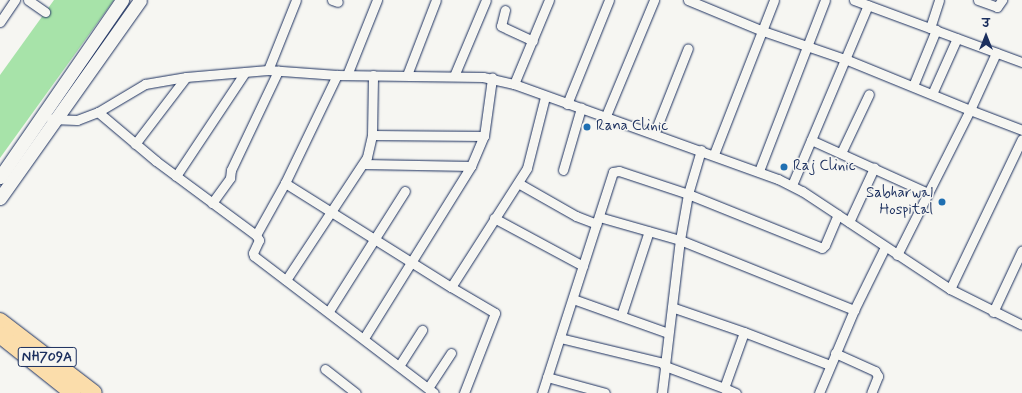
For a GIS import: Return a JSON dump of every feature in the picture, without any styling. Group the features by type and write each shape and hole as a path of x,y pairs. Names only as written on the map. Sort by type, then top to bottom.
{"highway":[{"name":"NH709A","path":"0,321 94,393"},
{"name":"NH709A","path":"0,335 73,393"}],"street":[{"path":"0,22 15,0"},
{"path":"28,0 45,12"},
{"path":"0,198 122,0"},
{"path":"0,177 49,118 140,0"},
{"path":"268,70 296,0"},
{"path":"256,235 342,75 377,0"},
{"path":"406,74 436,0"},
{"path":"454,76 486,0"},
{"path":"514,84 549,0"},
{"path":"567,104 609,0"},
{"path":"605,118 654,0"},
{"path":"688,0 763,31 845,59 1022,130"},
{"path":"714,154 774,0"},
{"path":"759,171 825,0"},
{"path":"854,0 1022,62"},
{"path":"913,86 933,29 938,0"},
{"path":"978,0 997,7 1002,0"},
{"path":"792,185 868,5"},
{"path":"505,10 501,26 533,41"},
{"path":"932,94 957,38"},
{"path":"654,134 688,48"},
{"path":"897,255 970,110 996,53"},
{"path":"49,118 77,120 98,112 145,84 186,77 268,70 342,75 406,74 492,78 514,84 545,97 714,154 792,185 950,289 993,312 1022,325"},
{"path":"212,203 230,178 231,170 278,71"},
{"path":"176,176 245,72"},
{"path":"286,280 364,164 372,136 373,75"},
{"path":"135,144 186,77"},
{"path":"364,338 471,166 484,136 492,78"},
{"path":"841,153 869,94"},
{"path":"451,287 494,218 518,183 531,158 545,97"},
{"path":"563,170 581,108"},
{"path":"98,112 135,144 176,176 256,235 259,240 253,254 431,390 452,353"},
{"path":"372,136 484,136"},
{"path":"950,289 1022,139"},
{"path":"811,140 928,193"},
{"path":"662,393 680,240 688,194 701,150"},
{"path":"364,164 471,166"},
{"path":"848,222 874,168"},
{"path":"542,393 611,176 615,171 688,194 822,248 825,245 838,215"},
{"path":"285,183 451,287 495,312 464,393"},
{"path":"518,183 576,216 649,231 680,240 854,310"},
{"path":"329,311 405,191"},
{"path":"494,218 583,266"},
{"path":"621,316 649,231"},
{"path":"819,393 854,310 885,247"},
{"path":"993,312 1022,250"},
{"path":"573,299 668,333"},
{"path":"672,308 744,332 830,365"},
{"path":"399,366 422,330"},
{"path":"724,388 744,332"},
{"path":"560,338 665,365 736,393"},
{"path":"835,353 875,371 877,381 871,393"},
{"path":"325,369 356,393"},
{"path":"547,377 605,393"}],"green space":[{"path":"54,0 114,0 0,158 0,75"}],"place":[{"name":"Rana Clinic","path":"587,127"},
{"name":"Raj Clinic","path":"784,167"},
{"name":"Sabharwal Hospital","path":"942,202"}]}
